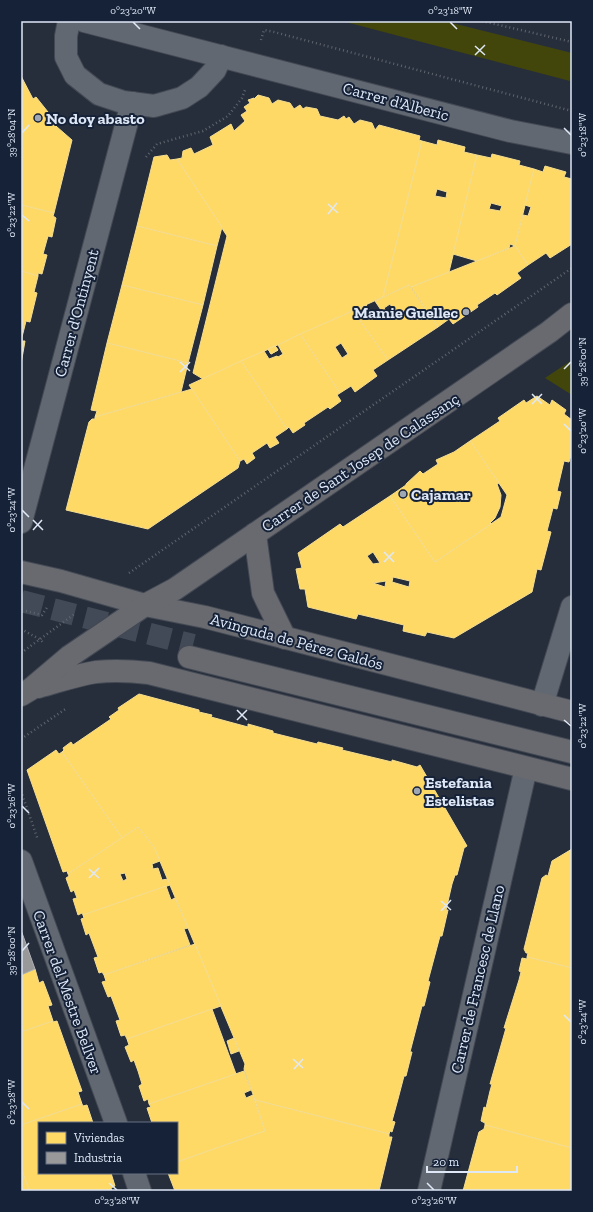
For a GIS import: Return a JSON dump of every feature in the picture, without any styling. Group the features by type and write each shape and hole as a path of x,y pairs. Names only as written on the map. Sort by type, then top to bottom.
{"main road":[{"name":"Carrer de Sant Josep de Calassanç","path":"26,692 70,656 145,605 175,589 549,332 572,314"},
{"path":"255,534 263,593 285,638"},
{"name":"Avinguda de Pérez Galdós","path":"21,572 61,581 145,605 205,617 572,712"},
{"name":"Avinguda de Pérez Galdós","path":"572,739 191,651 572,752"},
{"path":"26,692 81,675 98,672 128,671 149,673 572,779"}],"street":[{"path":"69,21 66,36 66,57 75,75 99,94 123,102 154,106 182,98 199,87 215,70 221,56"},
{"name":"Carrer d'Alberic","path":"84,21 150,29 221,56 510,131 572,144"},
{"name":"Carrer d'Ontinyent","path":"21,522 132,103"},
{"path":"549,332 572,325"},
{"path":"542,705 572,606"},
{"name":"Carrer de Francesc de Llano","path":"429,1191 526,768"},
{"name":"Carrer del Mestre Bellver","path":"21,861 116,1122"},
{"path":"134,1174 140,1191"}],"path":[{"path":"482,21 572,42"},
{"path":"262,37 264,30 274,32 572,111"},
{"path":"144,161 157,144 203,131 228,116 242,98 246,85"},
{"path":"124,576 572,268"},
{"path":"26,611 42,615"},
{"path":"21,653 78,611"},
{"path":"21,739 70,707"}],"green space":[{"path":"342,21 444,21 572,53 572,74 570,81"},
{"path":"572,360 572,395 545,378"}],"building: Viviendas":[{"path":"21,76 33,99 36,97 52,117 49,120 72,140 54,213 21,205"},
{"path":"258,95 269,98 272,104 278,100 290,103 294,109 300,105 303,109 306,107 317,109 320,116 338,120 344,116 346,119 349,117 354,124 360,120 372,123 375,130 379,125 420,136 419,140 422,141 383,297 203,379 193,373 227,236 177,159 182,158 183,151 191,148 194,154 213,145 210,137 231,124 234,131 245,121 241,115 247,111 244,107 250,103 248,100 254,99"},
{"path":"438,140 465,147 464,152 477,155 449,272 411,287 409,285 383,297 422,141 437,145","holes":["437,189 447,192 446,198 435,196"]},
{"path":"492,154 520,161 519,165 534,169 515,246 510,244 509,248 477,261 453,254 477,155 491,158","holes":["491,203 502,206 500,211 489,209"]},
{"path":"167,155 170,160 177,159 222,227 217,246 137,226 154,157"},
{"path":"545,166 566,172 564,177 572,179 572,244 550,258 546,253 528,265 515,246 523,215 528,216 531,207 525,205 534,169 543,172"},
{"path":"21,205 54,213 53,216 56,218 52,237 48,236 43,254 47,255 42,274 38,273 38,276 21,271"},
{"path":"137,226 217,246 203,305 122,285"},
{"path":"515,246 528,265 517,273 521,278 497,295 495,293 477,305 478,307 453,324 449,319 438,327 411,287"},
{"path":"21,271 38,276 34,292 37,293 30,322 26,321 22,337 21,336"},
{"path":"122,285 203,305 188,363 107,343"},
{"path":"409,285 438,327 388,360 353,311 366,305 373,315 381,310 375,301","holes":["390,304 393,309 387,312 384,308"]},
{"path":"353,311 388,360 373,370 377,376 355,392 351,386 340,393 300,334","holes":["341,343 348,354 342,358 335,347"]},
{"path":"300,334 340,393 337,395 341,401 330,409 328,407 304,423 305,425 293,433 289,427 287,429 241,361 264,351 269,359 278,357 283,354 278,345"},
{"path":"21,336 22,341 25,341 21,364"},
{"path":"107,343 188,363 181,392 95,417 97,411 91,410"},
{"path":"275,346 278,350 271,354 268,349"},
{"path":"275,346 278,350 271,354 268,349"},
{"path":"241,361 287,429 275,437 279,443 270,448 267,443 252,453 255,458 247,464 244,459 240,461 189,385"},
{"path":"192,389 240,461 238,468 148,529 66,510 89,422 92,419"},
{"path":"537,396 550,405 552,400 566,410 564,414 572,420 572,452 569,462 564,461 557,491 561,492 557,509 553,508 547,531 551,532 541,570 537,569 532,592 454,638 427,632 425,636 403,631 404,625 358,614 356,619 308,607 305,589 300,589 296,569 302,568 298,553 340,524 343,527 390,496 435,562 501,517 507,495 470,441 500,421 498,418 524,400 526,403","holes":["373,552 380,563 373,564 367,556","393,577 410,581 409,587 392,582","386,581 385,587 373,583"]},
{"path":"470,441 499,483 497,484 501,495 500,507 495,518 490,523 491,524 435,562 390,496 406,485 420,471 423,474 438,464 436,460 454,452"},
{"path":"139,694 199,710 199,712 212,715 211,717 248,727 248,724 273,731 273,733 317,744 318,742 343,748 342,750 392,762 392,760 417,767 420,765 467,846 464,848 457,875 455,875 452,884 442,936 440,936 428,981 430,982 424,1006 422,1006 410,1052 412,1052 406,1076 404,1076 392,1121 395,1122 392,1132 390,1131 389,1134 255,1100 244,1069 245,1064 154,847 138,827 122,838 62,752 64,750 63,748 71,742 73,745 111,719 109,717 119,710 118,708"},
{"path":"56,750 59,754 62,752 122,838 68,874 67,871 63,872 27,770"},
{"path":"138,827 154,847 160,861 152,864 153,869 158,868 162,880 168,879 170,885 83,915 82,913 78,915 73,899 77,898 74,890 71,892 66,878 69,876 68,874","holes":["125,873 127,879 123,881 120,874"]},
{"path":"572,849 572,968 527,957 528,953 526,953 524,949 542,878 546,875 548,876 552,861"},
{"path":"166,886 171,900 175,898 188,928 184,929 190,945 104,975 102,972 99,973 94,958 98,957 89,933 86,935 81,919 84,918 83,915"},
{"path":"195,944 221,1006 127,1039 125,1035 121,1036 116,1021 120,1020 111,996 108,997 102,982 106,981 104,975"},
{"path":"527,957 572,968 572,1148 485,1125 485,1123 481,1121 484,1107 486,1108 492,1084 490,1084 506,1028 504,1028 519,980 521,972 519,971 522,958 527,959"},
{"path":"35,969 39,983 43,981 52,1005 48,1006 53,1021 21,1032 21,975"},
{"path":"212,1009 236,1074 149,1104 148,1099 144,1101 139,1086 142,1084 138,1071 134,1060 131,1062 125,1047 129,1045 127,1039"},
{"path":"57,1021 82,1091 78,1092 82,1104 21,1125 21,1032"},
{"path":"234,1038 239,1051 231,1054 227,1041"},
{"path":"244,1071 251,1090 244,1093 246,1098 253,1095 265,1131 178,1162 178,1122 152,1122 147,1108 151,1107 149,1104"},
{"path":"255,1100 389,1134 389,1137 392,1137 379,1191 175,1191 168,1174 178,1174 178,1162 265,1131"},
{"path":"82,1104 83,1106 87,1105 93,1122 38,1122 38,1174 111,1174 115,1186 111,1188 112,1191 29,1191 21,1168 21,1125"},
{"path":"485,1125 572,1148 572,1191 463,1191 479,1132 484,1129"},
{"path":"21,1168 26,1181 29,1191 21,1191"}],"building: Industria":[{"path":"21,930 35,969 21,975"}],"tunnel":[{"path":"21,601 193,645"}],"place":[{"name":"No doy abasto","path":"38,118"},
{"name":"Mamie Guellec","path":"466,312"},
{"name":"Cajamar","path":"403,494"},
{"name":"Estefania Estelistas","path":"417,791"}]}
